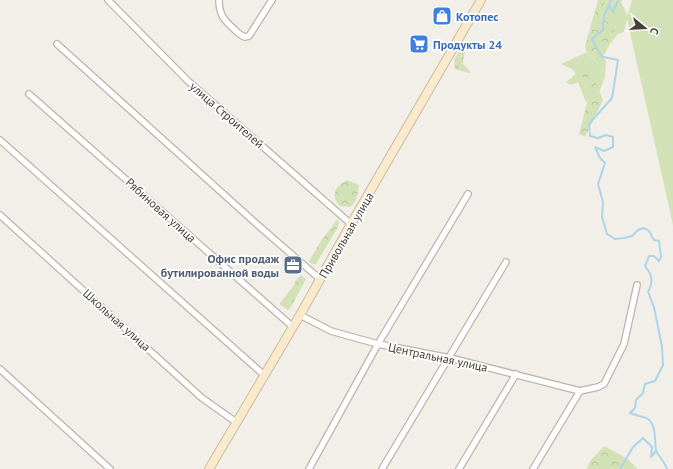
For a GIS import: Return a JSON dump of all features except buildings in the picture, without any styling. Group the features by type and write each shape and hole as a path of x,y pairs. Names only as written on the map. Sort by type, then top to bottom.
{"street":[{"name":"улица Строителей","path":"108,0 188,81 352,224"},
{"path":"219,0 220,11 225,21 240,35 245,37 249,36 272,0"},
{"name":"Привольная улица","path":"209,469 300,315 481,0"},
{"path":"57,44 320,279"},
{"name":"Рябиновая улица","path":"29,94 293,327"},
{"path":"0,140 264,375"},
{"path":"309,469 378,344 468,194"},
{"name":"Школьная улица","path":"0,215 202,398 236,422"},
{"path":"382,469 450,358 506,262"},
{"path":"533,469 580,391 604,384 624,344 637,285"},
{"name":"Центральная улица","path":"300,315 330,331 378,344 450,358 580,391"},
{"path":"0,369 110,469"},
{"path":"458,469 516,374"}],"green space":[{"path":"598,0 606,0 600,18 616,26 610,44 599,64 587,52 585,46"},
{"path":"606,0 623,0 621,2 627,17 632,0 673,0 673,225 627,19 624,32 618,34 610,44 616,26 600,18"},
{"path":"460,49 466,49 463,64 470,71 470,73 455,69 454,60"},
{"path":"587,52 598,64 603,57 606,61 605,77 599,92 593,76 581,74 589,95 587,102 578,82 571,85 566,82 576,74 572,69 561,64"},
{"path":"582,65 593,76 603,100 585,137 579,134 589,95 581,74"},
{"path":"347,180 359,185 357,197 350,207 340,206 335,199 335,192 337,188"},
{"path":"338,219 338,227 316,264 310,263 309,261 321,241"},
{"path":"301,275 306,279 288,310 280,305 280,303"},
{"path":"604,446 628,459 637,469 587,469 590,461"}],"waterway":[{"path":"611,0 604,15 603,30 592,39 603,57 618,60 612,98 589,124 590,136 598,138 606,135 613,137 613,147 604,151 595,147 600,158 605,163 598,184 603,202 602,217 607,234 615,239 624,238 632,236 638,230 644,228 649,231 654,240 659,241 661,257 659,261 654,256 649,256 645,266 652,281 648,292 654,307 662,347 663,365 655,381 645,384 643,393 636,400 635,408 630,413 647,418 653,425 656,450 667,469"},
{"path":"609,6 613,12 618,0"},
{"path":"620,469 633,447 643,438 652,447 651,457 656,451"}],"place":[{"name":"Котопес","path":"442,16"},
{"name":"Продукты 24","path":"419,44"},
{"name":"Офис продаж бутилированной воды","path":"293,265"}]}
